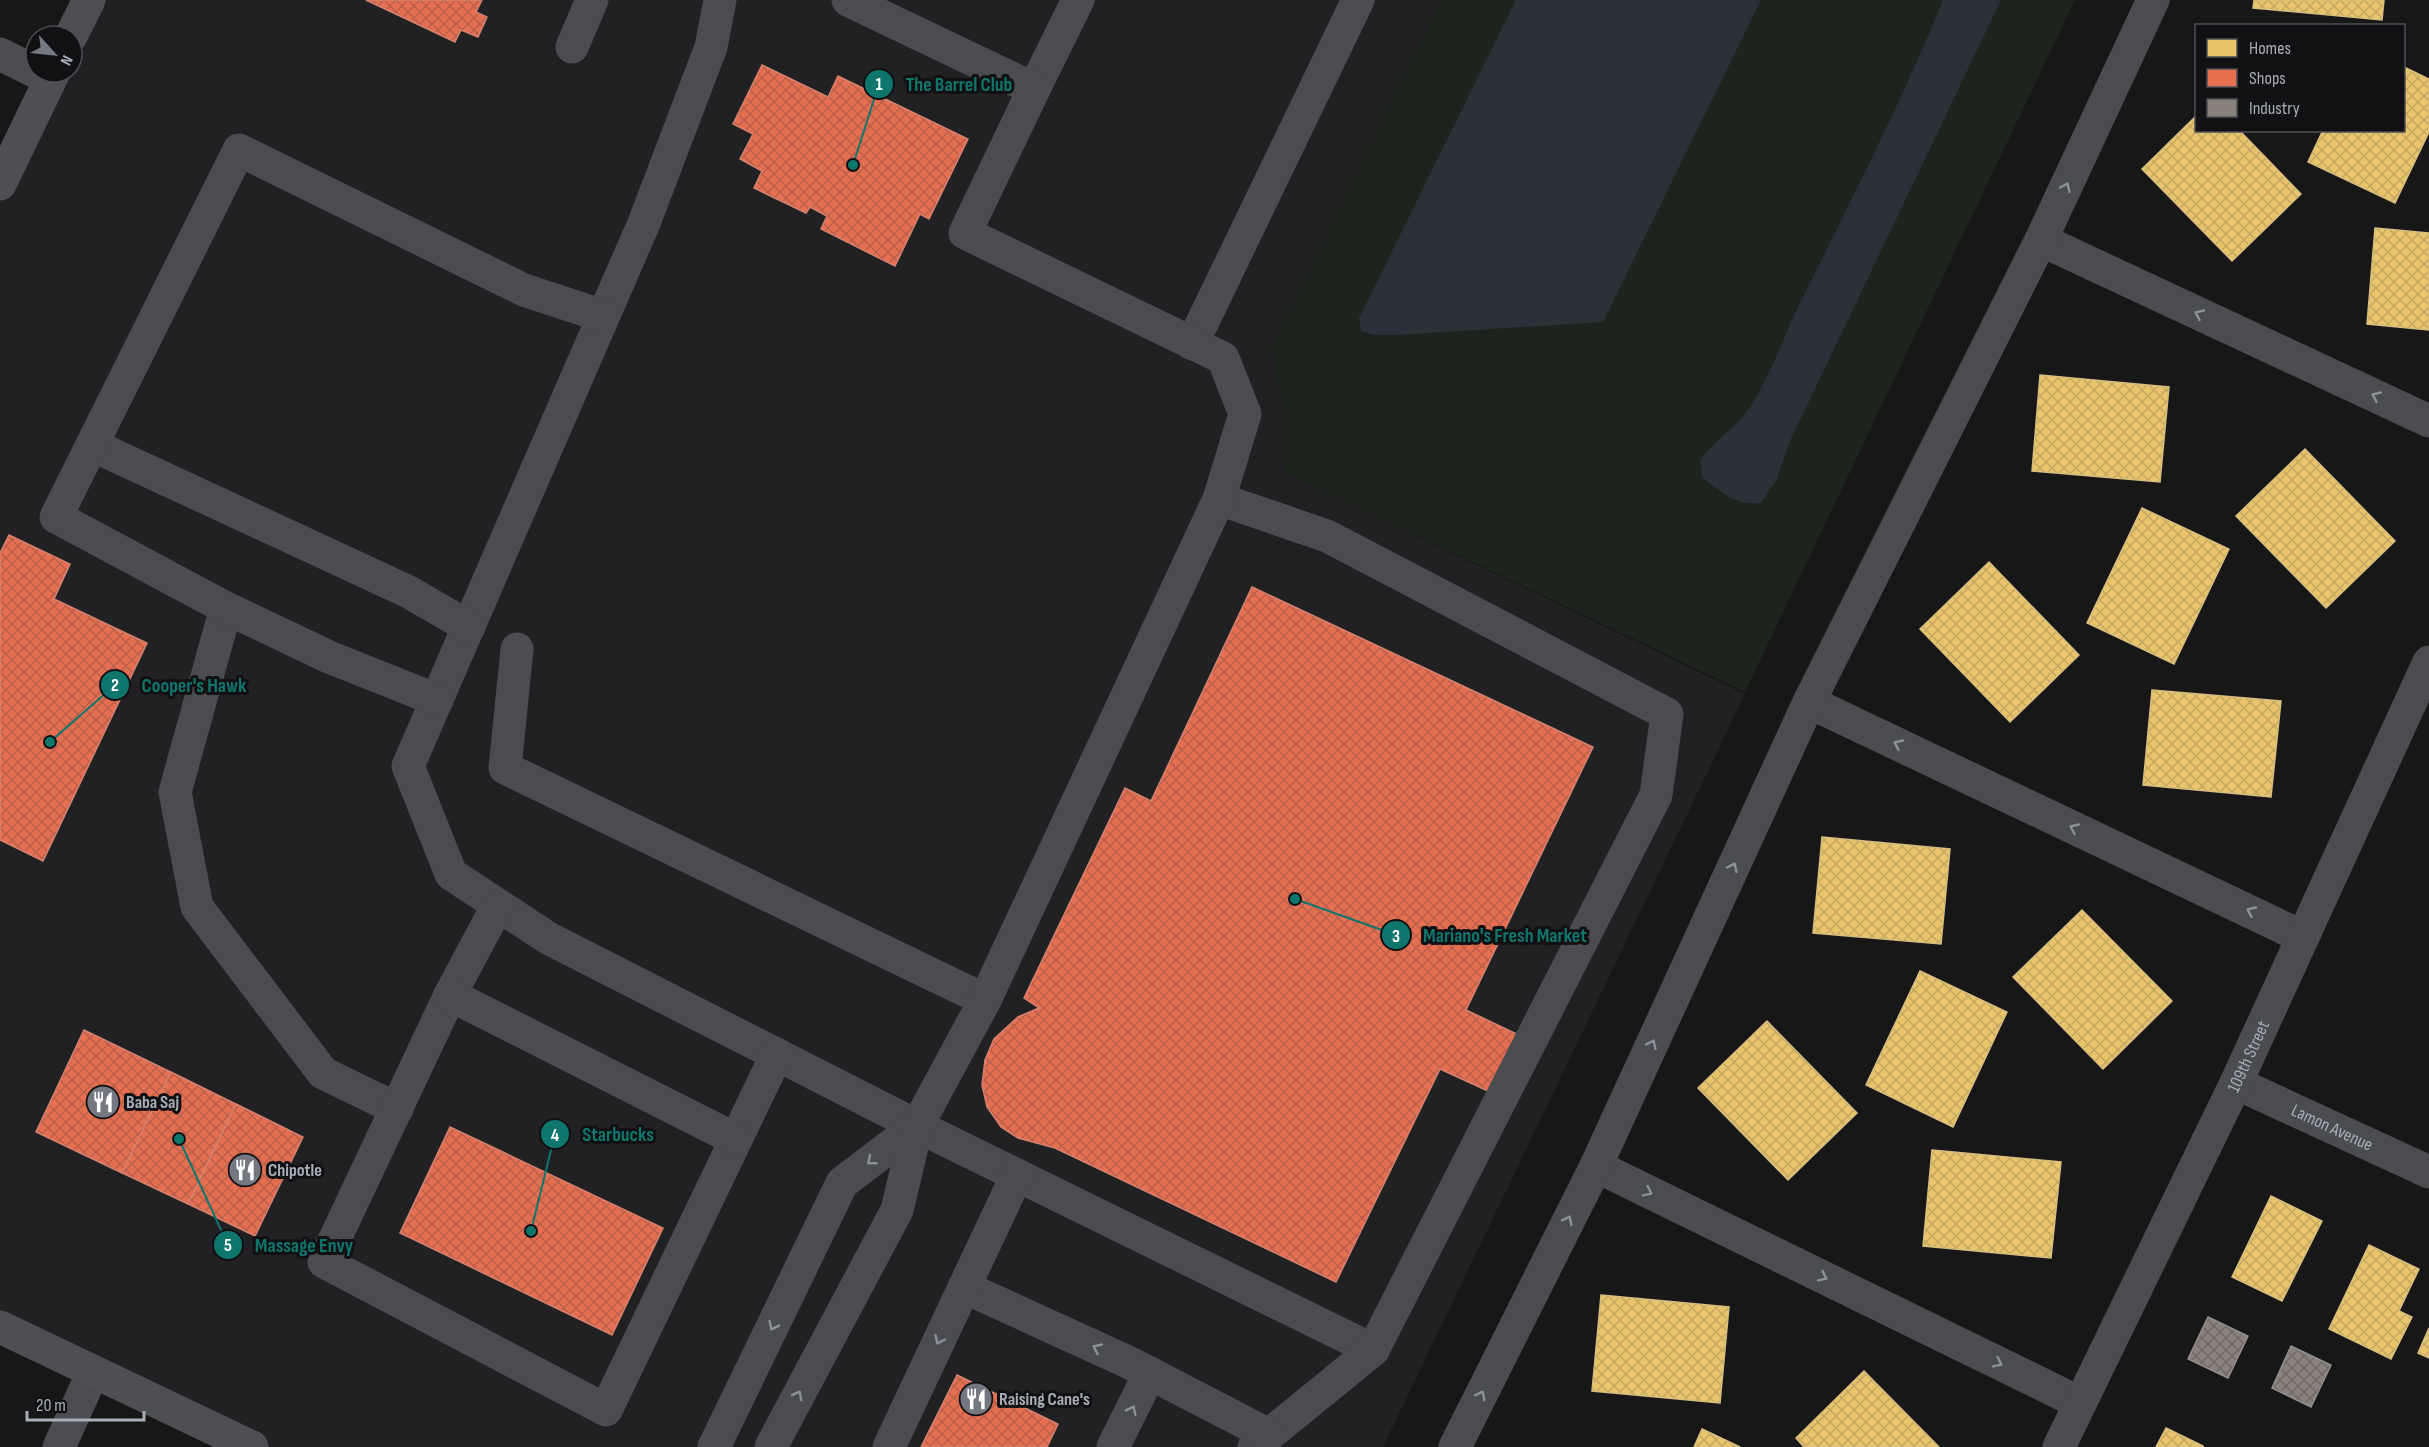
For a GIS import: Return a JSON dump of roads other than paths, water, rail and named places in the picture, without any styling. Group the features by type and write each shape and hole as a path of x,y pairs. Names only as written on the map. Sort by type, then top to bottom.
{"main road":[{"path":"78,24 89,0"},
{"path":"0,184 40,84"},
{"path":"0,1327 93,1371 234,1443"}],"street":[{"path":"572,47 592,0"},
{"path":"720,0 711,47 644,223 408,766 451,873 548,938 917,1126 1373,1350"},
{"path":"848,0 1034,89"},
{"path":"771,1447 897,1210 917,1126 986,1000 1219,499 1245,414 1223,358 964,233 1078,0"},
{"path":"1192,344 1358,0"},
{"path":"1455,1447 1596,1166 1809,702 2041,240 2153,0"},
{"path":"0,54 24,65"},
{"path":"436,699 329,657 226,608 56,517 239,150 524,290 603,316"},
{"path":"2041,240 2429,421"},
{"path":"92,445 409,592 469,627"},
{"path":"964,1287 1150,1373 1262,1441 1373,1350 1656,795 1667,714 1327,536 1219,499"},
{"path":"226,608 175,792 197,907 323,1073 397,1109"},
{"path":"517,649 505,768 986,1000"},
{"name":"109th Street","path":"2059,1447 2236,1083 2429,662"},
{"path":"1809,702 2303,937"},
{"path":"498,905 450,995 324,1262 606,1410 777,1054"},
{"path":"450,995 735,1139"},
{"name":"Lamon Avenue","path":"2236,1083 2429,1172"},
{"path":"714,1447 842,1183 917,1126"},
{"path":"1596,1166 2080,1403"},
{"path":"889,1447 1017,1175"},
{"path":"59,1447 93,1371"},
{"path":"1113,1447 1150,1373"}],"place":[{"name":"The Barrel Club","path":"853,165"},
{"name":"Cooper's Hawk","path":"50,742"},
{"name":"Mariano's Fresh Market","path":"1295,899"},
{"name":"Baba Saj","path":"103,1102"},
{"name":"Massage Envy","path":"179,1139"},
{"name":"Chipotle","path":"245,1170"},
{"name":"Starbucks","path":"531,1231"},
{"name":"Raising Cane's","path":"976,1399"}]}
